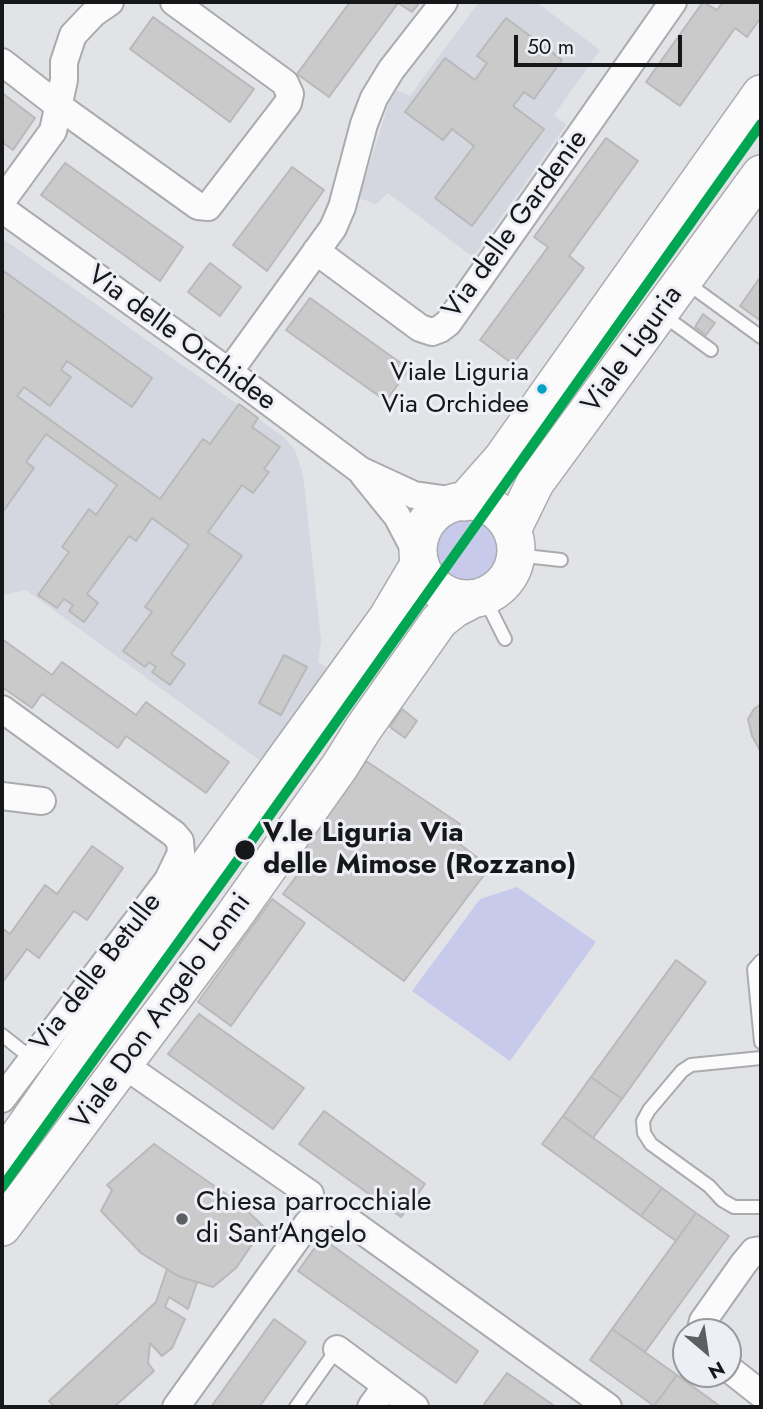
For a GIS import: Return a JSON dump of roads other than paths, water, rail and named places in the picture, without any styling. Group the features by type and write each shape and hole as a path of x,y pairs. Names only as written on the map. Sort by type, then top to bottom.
{"main road":[{"name":"Viale Liguria","path":"464,502 502,459 761,94"},
{"name":"Viale Liguria","path":"514,545 535,483 761,174"},
{"path":"464,502 476,502 497,511 514,545 510,575 500,586 480,597 458,598 441,592 432,585 419,560 419,540 430,520 449,505 464,502"},
{"name":"Viale Don Angelo Lonni","path":"2,1160 190,891 381,627 408,586 419,560"},
{"name":"Viale Don Angelo Lonni","path":"2,1227 124,1065 340,766 439,621 454,609 480,597"}],"street":[{"path":"2,201 53,131 60,107 64,62 73,35 94,13 110,2"},
{"path":"2,62 60,107 198,205 208,207 288,103 290,94 285,83 174,2"},
{"path":"229,372 332,228 342,206 364,124 374,98 391,70 444,2"},
{"name":"Via delle Gardenie","path":"316,251 420,328 432,332 440,330 448,323 673,2"},
{"name":"Via delle Orchidee","path":"2,209 360,470 414,495 464,502"},
{"name":"Via delle Orchidee","path":"360,470 397,516 419,560"},
{"name":"Via delle Betulle","path":"2,709 174,834 180,841 181,853 168,880 2,1099"},
{"path":"2,796 42,802"},
{"path":"124,1065 310,1194"},
{"path":"176,1407 308,1223 321,1213 332,1212 342,1216 608,1407"},
{"path":"706,1318 744,1263 754,1251 761,1250"},
{"path":"337,1349 378,1397 415,1407"},
{"path":"742,1379 761,1394"}],"lane":[{"path":"683,281 761,337"},
{"path":"660,313 711,349"},
{"path":"514,545 534,557 561,559"},
{"path":"480,597 492,613 505,639"},
{"path":"761,961 754,969 761,1042"},
{"path":"2,1035 31,1058"},
{"path":"761,1058 691,1065 682,1071 643,1121 644,1133 650,1144 709,1186 722,1200 734,1207 761,1207"},
{"path":"296,1407 337,1349"}],"place":[{"name":"Viale Liguria Via Orchidee","path":"542,389"},
{"name":"V.le Liguria Via delle Mimose (Rozzano)","path":"245,850"},
{"name":"Chiesa parrocchiale di Sant’Angelo","path":"182,1219"}]}
